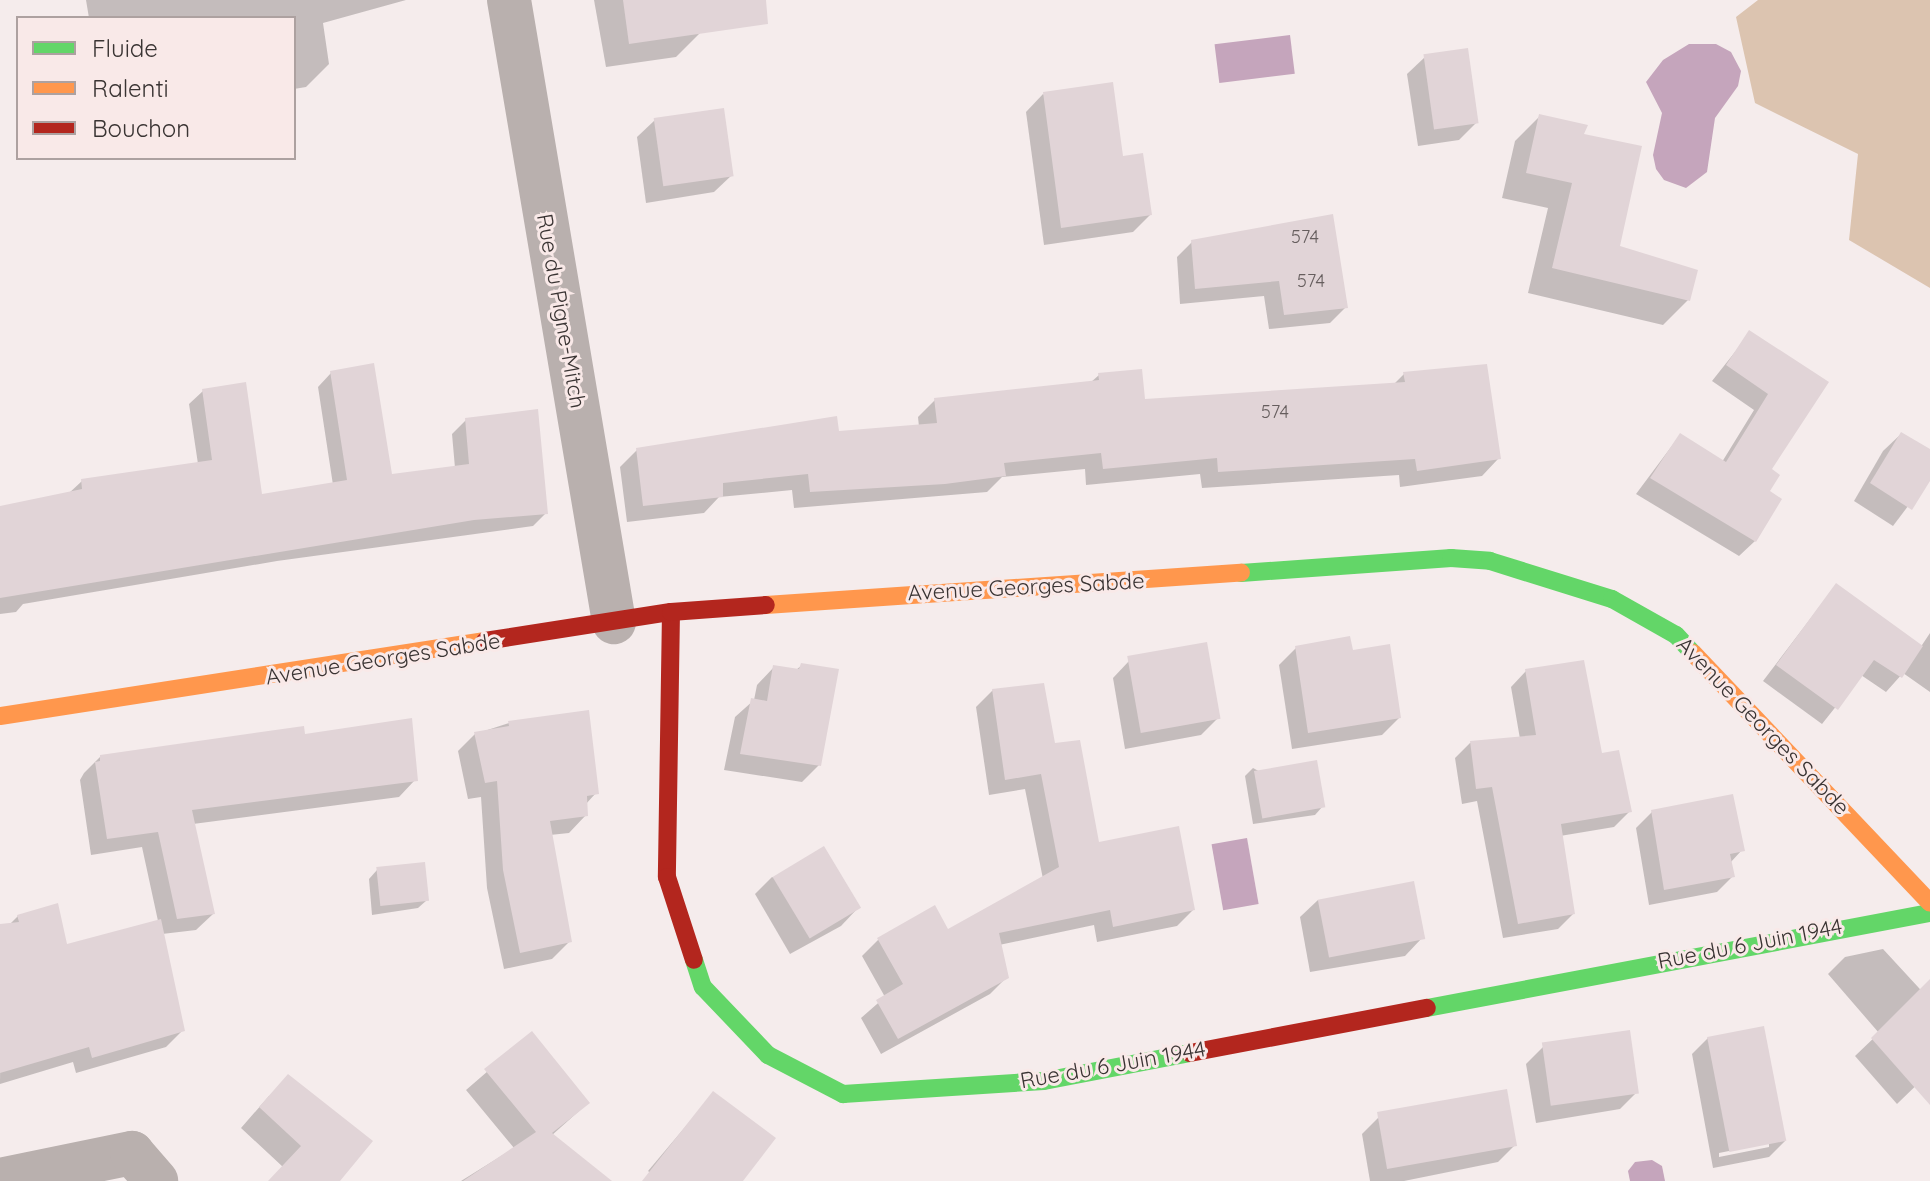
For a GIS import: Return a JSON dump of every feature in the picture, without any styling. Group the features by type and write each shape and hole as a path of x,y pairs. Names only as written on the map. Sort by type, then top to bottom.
{"street":[{"name":"Rue du Pigne-Mitch","path":"509,0 614,622"},
{"name":"Avenue Georges Sabde","path":"0,716 671,612 1451,558 1530,570 1612,599 1676,635 1737,693 1930,903"},
{"name":"Rue du 6 Juin 1944","path":"671,612 667,877 703,987 768,1055 843,1094 1044,1081 1930,913"},
{"path":"0,1180 132,1153 156,1181"}],"shaded area":[{"path":"1758,0 1930,0 1930,288 1849,240 1858,154 1755,103 1736,17"},
{"path":"1290,35 1295,74 1219,83 1215,44"},
{"path":"1689,44 1716,44 1731,52 1741,71 1738,86 1715,118 1707,172 1686,188 1664,180 1656,169 1653,155 1662,113 1646,82 1663,60"},
{"path":"1247,838 1259,904 1223,910 1212,844"},
{"path":"1652,1160 1662,1166 1665,1181 1630,1181 1628,1171 1635,1162"}],"building":[{"path":"623,0 766,0 768,24 629,44"},
{"path":"1468,48 1479,123 1434,130 1423,54"},
{"path":"1113,82 1123,156 1143,153 1152,215 1061,228 1043,92"},
{"path":"724,108 734,176 663,186 654,118"},
{"path":"1539,114 1588,125 1584,134 1642,146 1620,246 1698,270 1690,301 1552,268 1572,183 1526,173"},
{"path":"1333,214 1348,308 1284,315 1279,281 1195,289 1191,240"},
{"path":"1749,330 1829,382 1772,469 1780,475 1770,491 1782,499 1756,542 1650,478 1680,433 1726,462 1768,394 1726,365"},
{"path":"374,363 392,474 469,464 465,418 538,409 548,514 474,520 0,598 0,506 82,489 81,479 212,460 202,389 246,382 262,494 347,480 330,371"},
{"path":"1487,364 1501,459 1417,471 1415,459 1218,472 1217,458 1103,469 1101,453 1004,463 1006,476 945,484 810,492 808,474 723,483 723,497 643,506 636,448 837,416 839,431 937,423 934,398 1099,380 1098,373 1142,369 1145,399 1405,382 1403,372"},
{"path":"1901,432 1930,449 1930,481 1912,510 1870,483"},
{"path":"1836,583 1923,646 1902,678 1874,660 1838,710 1776,665"},
{"path":"1350,636 1353,650 1390,644 1401,718 1308,733 1295,646"},
{"path":"1207,642 1221,719 1141,733 1127,656"},
{"path":"1584,660 1602,753 1619,750 1632,812 1561,824 1575,914 1518,924 1492,787 1476,789 1470,741 1536,735 1525,669"},
{"path":"801,663 839,669 821,766 740,754 751,698 767,701 773,665 799,669"},
{"path":"1044,683 1055,743 1080,740 1099,842 1179,826 1195,910 1113,927 1110,910 999,933 1009,978 898,1039 876,1000 903,984 877,938 935,905 948,929 1059,867 1041,774 1005,780 992,689"},
{"path":"589,710 599,794 587,796 588,816 550,821 572,942 520,953 503,870 497,781 485,783 474,732 509,726 508,721"},
{"path":"412,718 418,781 192,810 215,914 177,919 158,832 107,839 95,762 100,761 100,755 304,726 305,734"},
{"path":"1317,760 1325,807 1262,818 1254,771"},
{"path":"1733,794 1745,851 1730,854 1735,877 1664,890 1651,810"},
{"path":"824,846 861,908 810,939 773,877"},
{"path":"425,862 429,901 380,906 376,867"},
{"path":"1414,881 1425,939 1329,958 1318,900"},
{"path":"58,903 67,944 161,919 185,1031 92,1058 89,1047 0,1073 0,924 19,922 17,915"},
{"path":"1930,979 1930,1105 1871,1038"},
{"path":"1764,1026 1786,1141 1729,1152 1707,1037"},
{"path":"1630,1030 1639,1093 1551,1106 1542,1042"},
{"path":"532,1031 590,1103 552,1133 612,1181 463,1181 536,1132 484,1069"},
{"path":"288,1074 373,1141 340,1181 268,1181 301,1146 259,1107"},
{"path":"1507,1089 1517,1146 1387,1169 1377,1112"},
{"path":"713,1091 776,1138 743,1181 642,1181"}],"traffic: fast":[{"path":"1241,573 1451,558 1490,561 1612,599 1676,635 1693,653"},
{"path":"1427,1008 1930,913"},
{"path":"694,960 703,987 768,1055 843,1094 1044,1081 1190,1053"}],"traffic: slow":[{"path":"766,605 1241,573"},
{"path":"0,716 485,641"},
{"path":"1693,653 1930,903"}],"traffic: jam":[{"path":"485,641 671,612 766,605"},
{"path":"671,612 667,877 694,960"},
{"path":"1190,1053 1427,1008"}]}
